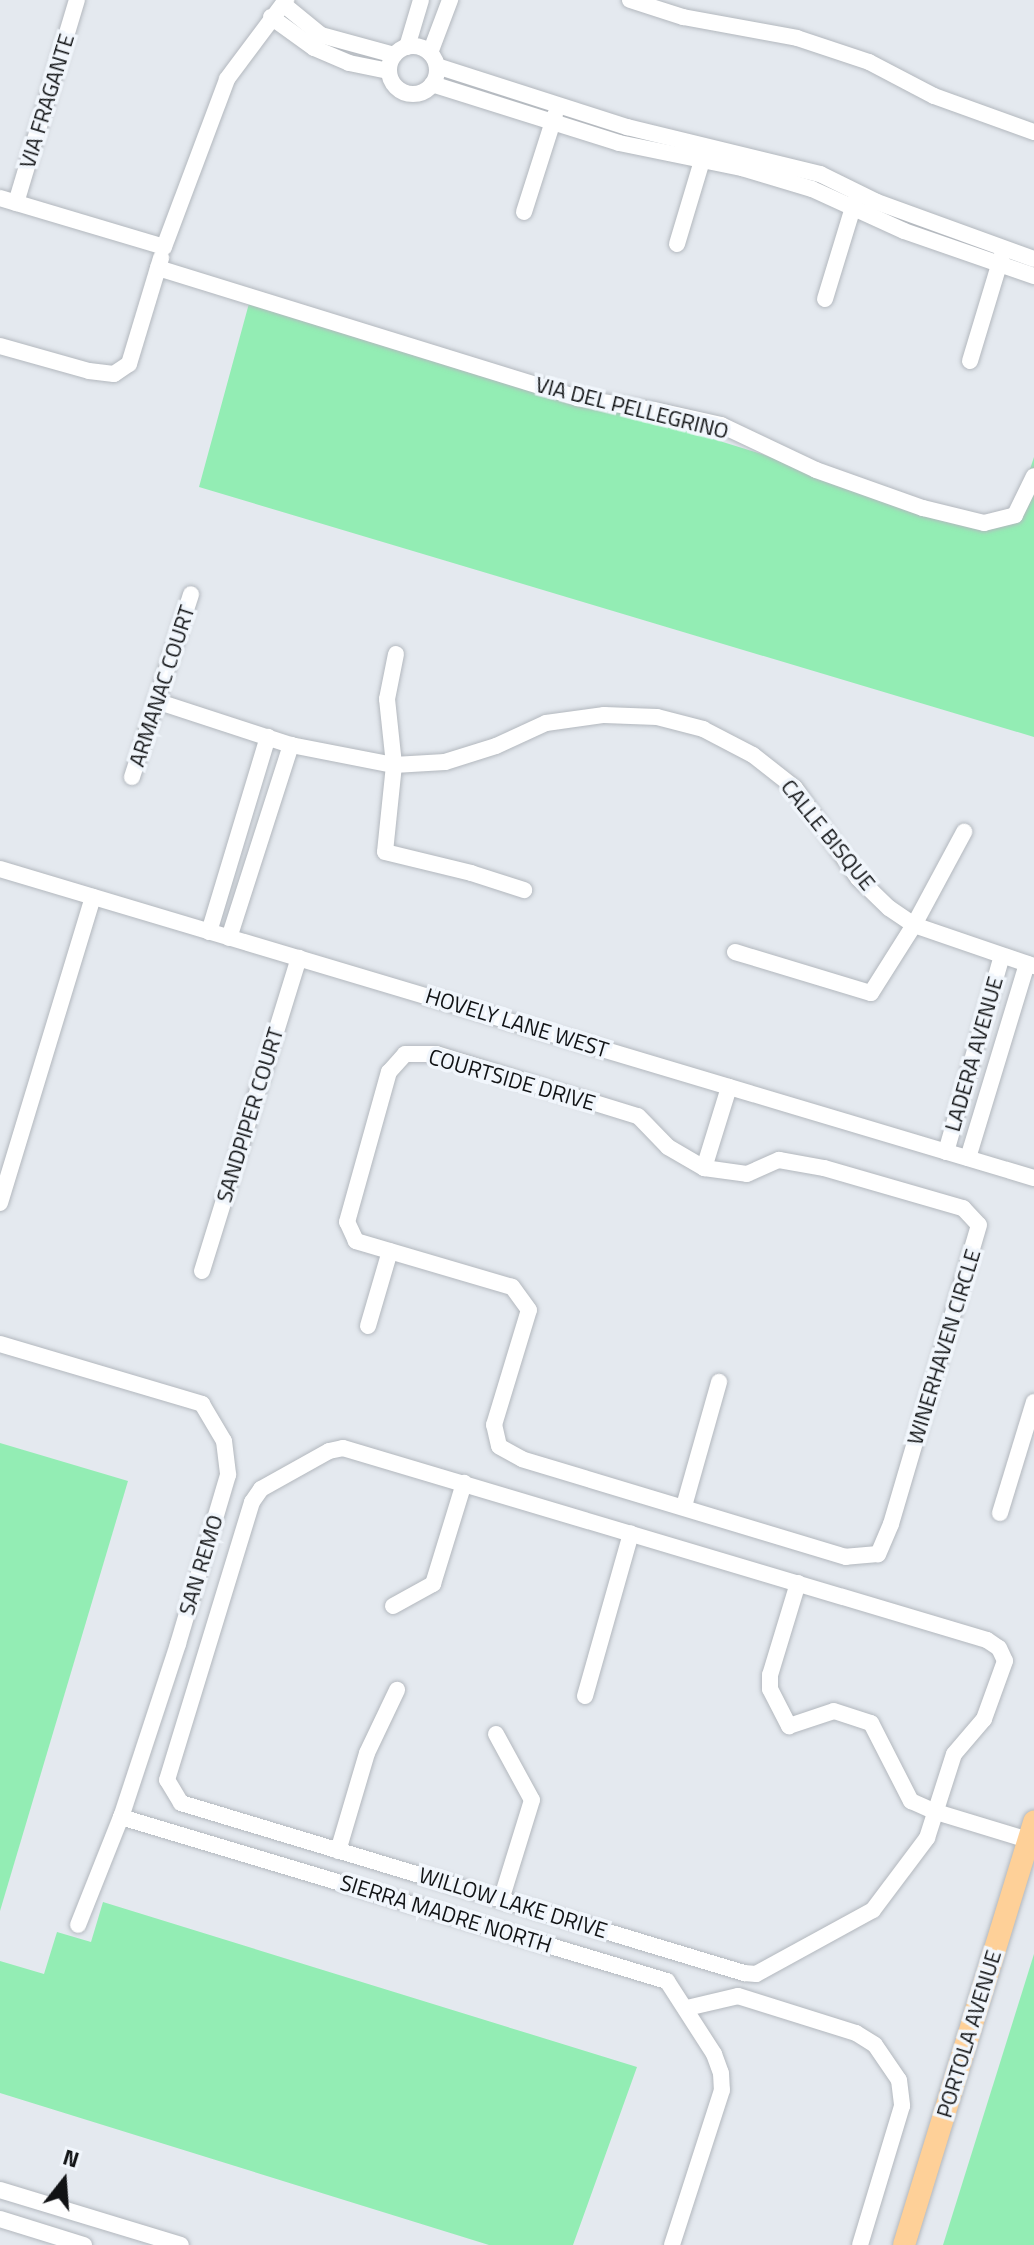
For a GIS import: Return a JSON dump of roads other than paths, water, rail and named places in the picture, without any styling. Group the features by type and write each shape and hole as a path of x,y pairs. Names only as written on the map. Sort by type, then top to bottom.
{"main road":[{"name":"PORTOLA AVENUE","path":"904,2245 1031,1831"}],"street":[{"name":"VIA FRAGANTE","path":"8,200 77,0"},
{"path":"421,0 397,58 395,86 409,94 424,91 432,84 433,59 450,0"},
{"path":"630,0 683,17 797,38 869,62 934,96 1034,132"},
{"path":"0,346 89,371 114,374 129,364 164,247 227,79 284,2 321,35 397,58"},
{"path":"271,17 314,48 349,63 397,58 416,46 433,59 557,105 742,168 855,200 904,231 1001,257 1034,259"},
{"path":"432,84 619,143 704,153"},
{"path":"524,212 557,105"},
{"path":"677,244 704,153"},
{"path":"8,200 164,247"},
{"path":"825,299 855,200"},
{"path":"1001,257 1034,276"},
{"path":"970,361 1001,257"},
{"name":"VIA DEL PELLEGRINO","path":"158,268 577,398 721,425 816,470 923,508 984,523 1015,515 1034,476"},
{"name":"ARMANAC COURT","path":"132,777 191,594"},
{"path":"396,654 387,699 394,765 385,852 471,873 524,890"},
{"name":"CALLE BISQUE","path":"156,701 291,745 394,765 445,762 496,746 546,723 604,715 657,717 703,729 753,755 795,788 858,878 914,925 1031,965"},
{"path":"209,932 268,737"},
{"path":"229,938 291,745"},
{"path":"247,804 270,810"},
{"path":"735,952 871,993 914,925 964,832"},
{"name":"HOVELY LANE WEST","path":"0,869 1034,1178"},
{"path":"0,1203 93,897"},
{"name":"LADERA AVENUE","path":"946,1152 1002,956"},
{"name":"SANDPIPER COURT","path":"202,1271 299,958"},
{"name":"LADERA AVENUE","path":"968,1158 1031,965"},
{"path":"982,1023 1008,1029"},
{"name":"COURTSIDE DRIVE","path":"684,1506 522,1459 499,1446 494,1425 529,1310 512,1287 356,1241 347,1222 389,1072 405,1054 436,1054 638,1116 668,1147 704,1168"},
{"path":"704,1168 729,1087"},
{"name":"WINERHAVEN CIRCLE","path":"684,1506 846,1557 878,1554 896,1510 979,1225 963,1208 824,1168 779,1160 747,1174 704,1168"},
{"path":"368,1326 390,1251"},
{"name":"SAN REMO","path":"0,1344 202,1404 224,1441 228,1475 121,1817 78,1925"},
{"path":"684,1506 719,1382"},
{"path":"1000,1513 1034,1402"},
{"name":"WILLOW LAKE DRIVE","path":"343,1448 631,1533 987,1640 999,1648 1005,1661 984,1719 954,1754 927,1838 873,1910 756,1974 181,1803 167,1780 252,1502 261,1489 329,1451 343,1448"},
{"path":"393,1606 433,1584 464,1483"},
{"path":"585,1696 631,1533"},
{"path":"798,1583 770,1675 770,1689 789,1726 834,1711 871,1723 911,1801 936,1812 1031,1831"},
{"path":"338,1851 367,1753 397,1690"},
{"path":"496,1734 532,1800 501,1900"},
{"name":"SIERRA MADRE NORTH","path":"121,1817 667,1981 687,2008 721,2073 722,2090 672,2245"},
{"path":"687,2008 738,1996 856,2033 875,2045 899,2080 902,2106 860,2245"},
{"path":"0,2190 181,2245"},
{"path":"0,2219 84,2245"}]}
